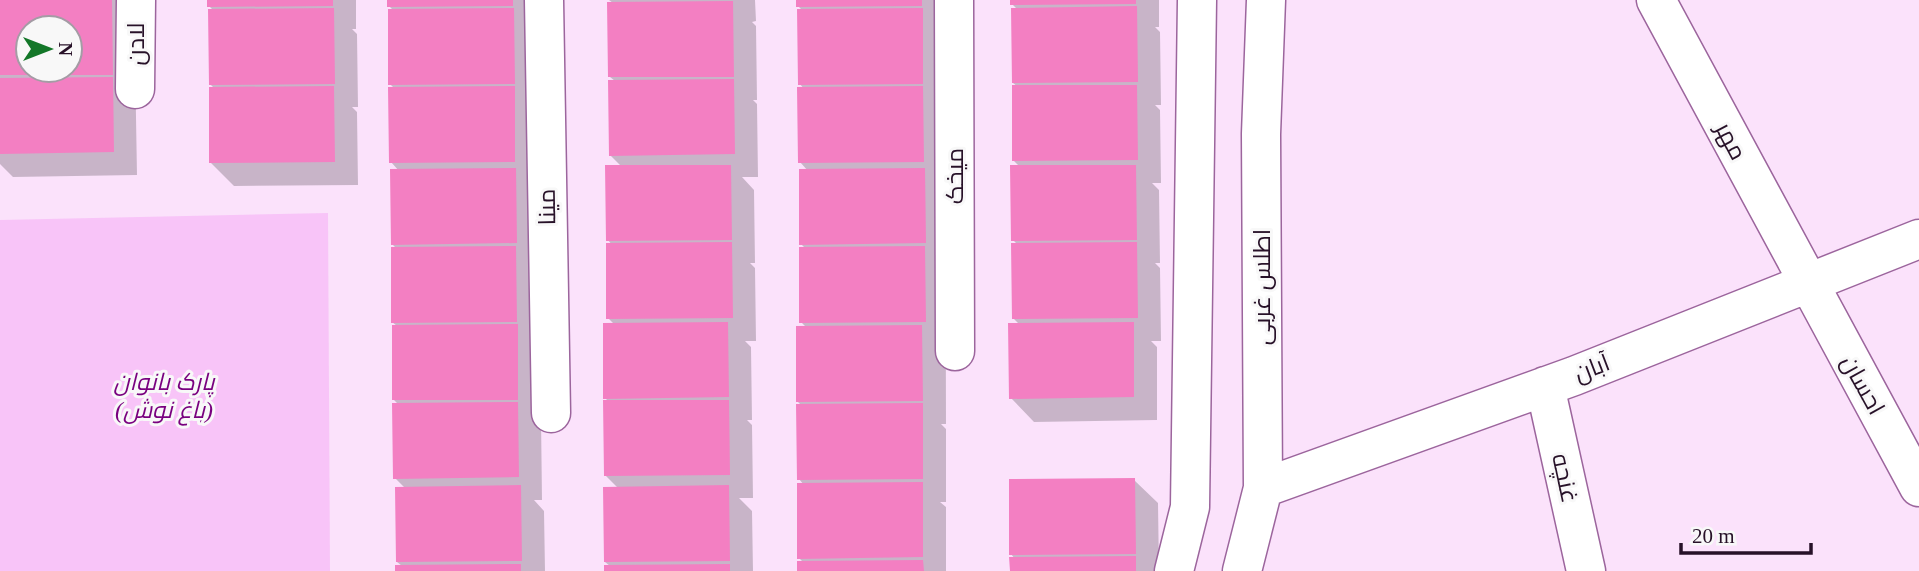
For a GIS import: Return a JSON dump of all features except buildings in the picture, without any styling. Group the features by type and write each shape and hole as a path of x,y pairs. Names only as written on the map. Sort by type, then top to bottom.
{"street":[{"name":"لادن","path":"135,89 136,0"},
{"name":"مینا","path":"544,0 551,413"},
{"name":"میخک","path":"954,0 955,351"},
{"path":"1174,571 1190,506 1197,0"},
{"name":"اطلس غربی","path":"1242,571 1263,488 1261,134 1266,0"},
{"name":"مهر","path":"1656,0 1807,282"},
{"name":"آبان","path":"1263,488 1545,386 1919,239"},
{"name":"احسان","path":"1807,282 1919,488"},
{"name":"غنچه","path":"1545,386 1586,571"}],"green space":[{"name":"پارک بانوان (باغ نوش)","path":"328,213 330,571 0,571 0,220"}]}
